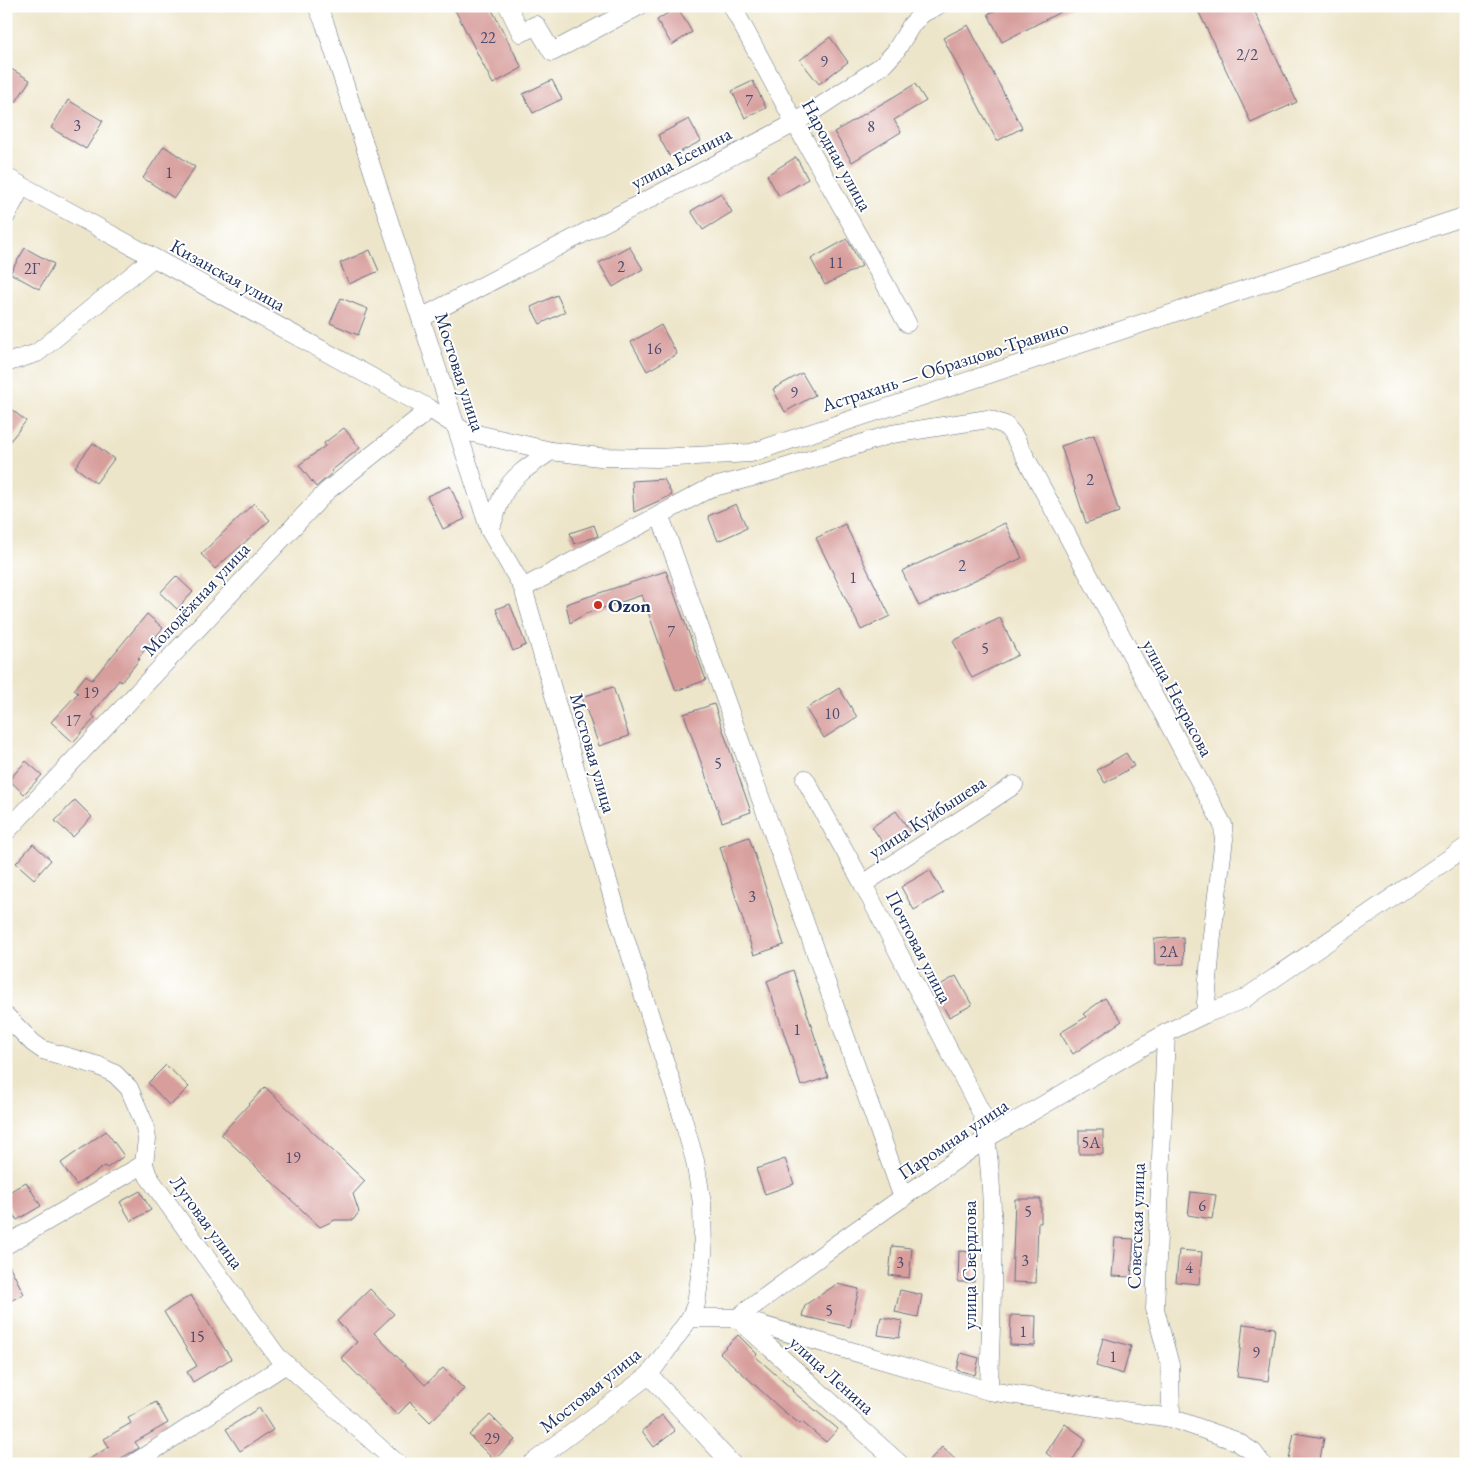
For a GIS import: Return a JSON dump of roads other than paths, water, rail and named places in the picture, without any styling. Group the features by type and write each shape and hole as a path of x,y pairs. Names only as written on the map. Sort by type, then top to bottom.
{"street":[{"name":"Мостовая улица","path":"317,6 325,24 490,530 523,588 618,916 695,1161 702,1203 703,1254 698,1298 690,1318 649,1375 532,1464"},
{"path":"508,6 521,33 536,25 552,52 639,6"},
{"name":"Народная улица","path":"732,6 907,323"},
{"name":"улица Есенина","path":"420,318 795,122 883,65 895,52 912,24 923,13 937,6"},
{"name":"Кизанская улица","path":"6,177 430,409"},
{"path":"6,216 22,186"},
{"name":"Астрахань — Образцово-Травино","path":"430,409 464,431 551,451 610,457 657,458 751,453 1466,216"},
{"path":"6,362 36,353 153,258"},
{"name":"Молодёжная улица","path":"6,832 326,491 430,409"},
{"name":"улица Некрасова","path":"660,516 710,488 764,474 892,434 988,419 1005,425 1019,445 1222,825 1224,840 1212,935 1205,1014"},
{"path":"490,530 504,493 511,482 551,451"},
{"path":"523,588 660,516 903,1198"},
{"name":"Почтовая улица","path":"805,780 863,884 982,1114 986,1138"},
{"name":"улица Куйбышева","path":"863,884 1014,785"},
{"name":"Паромная улица","path":"737,1318 986,1138 1166,1033 1205,1014 1244,999 1466,846"},
{"path":"6,1016 33,1043 43,1050 99,1066 115,1074 129,1088 144,1123 147,1139 144,1164 6,1245"},
{"name":"Советская улица","path":"1166,1033 1154,1309 1170,1365 1171,1418"},
{"name":"улица Свердлова","path":"986,1138 992,1225 989,1391"},
{"name":"Луговая улица","path":"144,1164 148,1176 277,1356 398,1464"},
{"path":"690,1318 737,1318 989,1391 1171,1418 1236,1441 1253,1452 1262,1464"},
{"name":"улица Ленина","path":"737,1318 900,1464"},
{"path":"133,1464 286,1364"},
{"path":"649,1375 732,1464"}],"place":[{"name":"Ozon","path":"598,605"}]}
